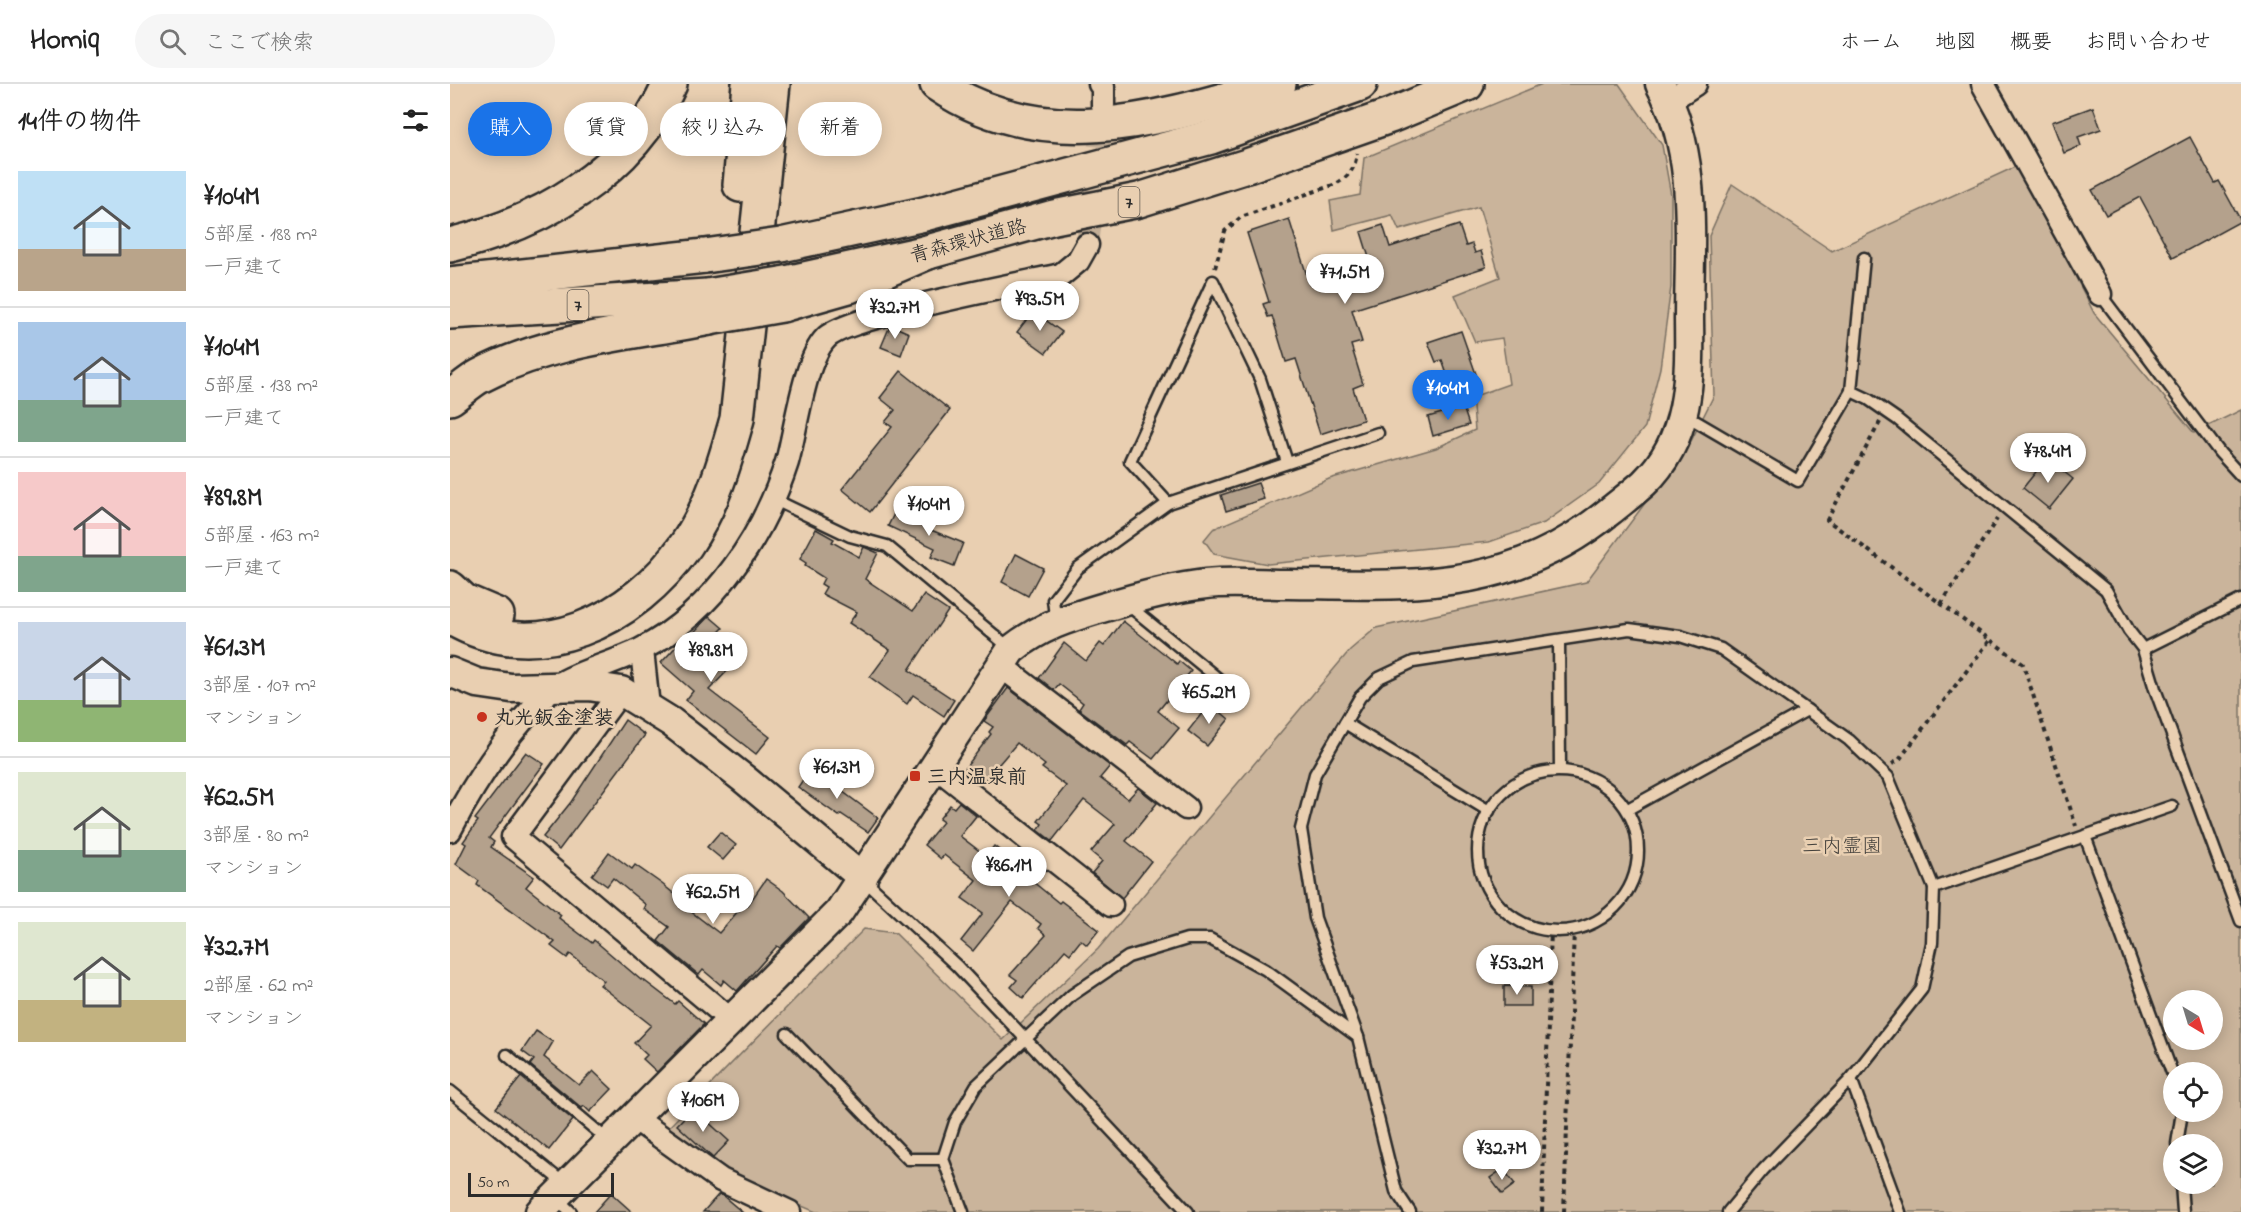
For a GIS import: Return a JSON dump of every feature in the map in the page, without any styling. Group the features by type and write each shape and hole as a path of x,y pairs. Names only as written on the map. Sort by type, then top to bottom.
{"highway":[{"path":"450,245 485,236 527,220 570,197 612,164 641,131 670,84"},
{"path":"450,588 464,601 501,617 541,618 580,610 621,589 654,556 674,530 698,487 715,421 727,335 749,84"},
{"path":"450,617 489,634 523,639 562,637 600,622 634,601 662,576 687,544 722,472 737,419 773,84"},
{"path":"937,84 954,95 992,113 1033,123 1086,126 1169,116 1279,84"},
{"name":"青森環状道路","path":"450,284 705,256 781,245 924,214 1211,137 1360,84"},
{"name":"青森環状道路","path":"708,307 781,294 849,286 928,252 1054,217 1139,200 1247,166 1390,116 1467,84"},
{"path":"450,398 478,377 522,357 708,307"},
{"name":"7","path":"450,312 708,307"}],"street":[{"path":"558,1202 609,1141 732,1022 839,912 1006,658 1033,633 1056,623 1155,592 1209,584 1331,585 1459,581 1506,570 1557,549 1580,535 1645,482 1668,452 1684,415 1690,360 1688,180 1665,93 1695,84"},
{"path":"1983,84 2100,294"},
{"path":"450,830 470,790 511,732 553,688 642,650 670,632 703,603 734,568 756,534 773,499 787,462 814,357 826,337 863,320 1061,275 1078,261 1087,245"},
{"path":"642,650 648,707"},
{"path":"1006,658 1186,808"},
{"path":"450,672 477,683 511,688 589,686 621,691 648,707 744,779 863,878"},
{"path":"621,691 513,837 732,1022"},
{"path":"935,766 1111,905"},
{"path":"633,1117 721,1180 789,1212"}],"lane":[{"path":"1684,415 1798,481 1851,391 1864,258"},
{"path":"1213,281 1260,380 1287,462"},
{"path":"1168,503 1130,461 1213,281"},
{"path":"2100,294 2220,453 2241,476"},
{"path":"1851,391 1886,411 2106,590 2129,631 2143,649 2155,689 2241,921"},
{"path":"1056,623 1053,600 1078,568 1168,503 1378,433"},
{"path":"773,499 850,536 887,546 1006,658"},
{"path":"2143,649 2241,600"},
{"path":"1123,602 1237,694"},
{"path":"1410,1212 1396,1191 1358,1037 1315,918 1301,829 1315,774 1360,697 1379,678 1413,662 1629,629 1680,636 1721,649 1849,740 1888,777 1934,888 1932,943 1922,989 1851,1078 1763,1170 1728,1212"},
{"path":"1560,641 1560,770"},
{"path":"1628,809 1807,710"},
{"path":"1345,723 1489,811"},
{"path":"1560,770 1587,775 1610,789 1628,809 1638,835 1638,862 1630,889 1613,910 1590,925 1574,929 1538,929 1516,920 1497,903 1484,883 1478,859 1479,834 1489,811 1502,794 1519,781 1539,773 1560,770"},
{"path":"1934,888 2172,806"},
{"path":"2083,837 2168,1062"},
{"path":"863,878 957,966 1188,1212"},
{"path":"963,1212 943,1159 955,1122 976,1086 1024,1038 1072,995 1128,957 1187,939 1210,939 1266,970 1358,1037"},
{"path":"787,1034 909,1159 943,1159"},
{"path":"507,1055 609,1141"},
{"path":"1851,1078 1900,1212"},
{"path":"450,1090 558,1202"},
{"path":"2182,1194 2183,1212"}],"path":[{"path":"1213,281 1225,231 1241,217 1336,184 1347,177 1355,165 1358,144"},
{"path":"1886,411 1827,520 2023,664 2083,837"},
{"path":"1941,604 2005,507"},
{"path":"1881,770 1899,760 1989,640"},
{"path":"1564,1212 1574,929"},
{"path":"1542,1212 1551,930"}],"green space":[{"path":"1542,84 1619,84 1662,145 1671,195 1671,287 1660,368 1645,427 1599,484 1544,523 1489,542 1268,564 1214,554 1204,540 1213,529 1329,479 1436,448 1475,430 1472,397 1509,384 1502,338 1475,342 1455,295 1500,277 1479,207 1399,230 1392,215 1334,230 1330,201 1360,195 1364,158"},
{"name":"三内霊園","path":"2019,165 2094,313 2194,433 2241,410 2241,1212 816,1212 719,1171 665,1131 864,929 895,933 1003,1040 1098,949 1350,650 1376,628 1586,582 1690,443 1714,395 1709,236 1732,184 1832,251"}],"building":[{"path":"2093,107 2101,129 2078,137 2081,146 2064,153 2052,122"},
{"path":"2190,137 2215,183 2219,181 2241,221 2173,258 2140,197 2106,215 2092,190"},
{"path":"1289,219 1310,285 1371,264 1361,232 1383,225 1390,247 1459,225 1466,246 1472,244 1475,253 1481,251 1486,267 1352,310 1362,342 1351,345 1363,384 1353,388 1363,420 1320,434 1296,359 1286,362 1272,316 1268,317 1263,304 1269,302 1247,233"},
{"path":"1033,311 1062,332 1046,353 1017,332"},
{"path":"893,326 909,333 901,355 881,347 889,328"},
{"path":"1461,331 1476,374 1467,377 1470,387 1453,392 1442,360 1436,362 1428,342"},
{"path":"901,371 950,410 870,512 842,489 892,427 885,422 895,410 880,398"},
{"path":"1463,407 1469,425 1433,436 1428,417"},
{"path":"2047,458 2073,479 2049,509 2023,488"},
{"path":"1258,483 1264,499 1226,511 1221,495"},
{"path":"919,512 936,520 931,530 963,543 954,566 931,557 935,548 888,526 894,514 914,523"},
{"path":"816,529 834,539 832,542 859,557 864,547 878,553 865,579 913,611 924,595 948,611 909,670 954,700 944,716 913,695 907,704 870,677 890,650 849,623 857,612 822,594 826,587 821,584 824,578 805,566 806,563 800,559"},
{"path":"1016,554 1043,568 1028,596 1002,582"},
{"path":"709,616 723,628 709,643 733,665 709,690 770,737 756,754 686,700 693,691 661,663 681,641 684,643"},
{"path":"1123,621 1177,664 1179,661 1191,671 1158,711 1179,728 1153,759 1130,742 1127,745 1079,709 1083,703 1059,684 1054,690 1039,678 1064,643 1086,661 1100,643 1104,646"},
{"path":"1008,688 1110,766 1100,778 1128,799 1138,788 1157,803 1126,841 1151,861 1122,898 1092,873 1102,861 1091,852 1115,824 1084,800 1052,841 1038,830 1042,824 1038,821 1066,786 1042,768 1045,765 1017,743 981,785 963,771 991,734 989,732 993,727 984,721"},
{"path":"1210,703 1229,719 1207,746 1188,731"},
{"path":"625,720 645,735 559,850 543,837 571,802"},
{"path":"526,752 544,764 489,838 494,842 491,847 534,877 526,887 561,915 559,918 592,943 594,940 641,980 675,1004 678,1001 704,1024 657,1072 643,1059 647,1055 634,1043 651,1025 600,985 604,981 570,954 567,958 551,946 555,942 477,885 479,881 456,864 466,844 463,842 478,821 475,819"},
{"path":"811,768 878,818 868,832 841,814 839,816 798,787"},
{"path":"959,802 976,816 960,836 986,856 994,846 1017,864 1025,854 1037,864 1027,877 1059,903 1061,901 1099,930 1087,945 1081,940 1070,954 1065,950 1023,998 1011,987 1017,980 1010,975 1046,935 1038,928 1041,924 1012,902 973,951 961,941 983,913 962,898 976,880 944,855 941,859 924,845 943,822 939,819 950,805 954,808"},
{"path":"720,832 736,845 723,860 707,847"},
{"path":"609,852 632,869 635,865 662,884 678,897 676,900 719,933 745,903 748,905 766,879 783,891 809,918 780,948 777,946 737,991 724,980 721,985 703,970 699,975 658,941 669,927 644,909 646,905 613,878 607,886 592,875"},
{"path":"1504,986 1531,987 1531,1006 1504,1006"},
{"path":"536,1031 553,1042 544,1057 579,1085 593,1071 612,1089 590,1112 530,1065 534,1060 522,1051"},
{"path":"521,1077 573,1120 549,1150 496,1108"},
{"path":"693,1108 729,1141 713,1158 677,1125"},
{"path":"1503,1169 1515,1184 1502,1194 1490,1178"},
{"path":"611,1193 632,1212 594,1212"},
{"path":"719,1194 723,1196 742,1212 703,1212"}],"tunnel":[{"path":"1087,245 1103,110"}],"place":[{"name":"丸光鈑金塗装","path":"482,717"},
{"name":"三内温泉前","path":"915,776"}]}
